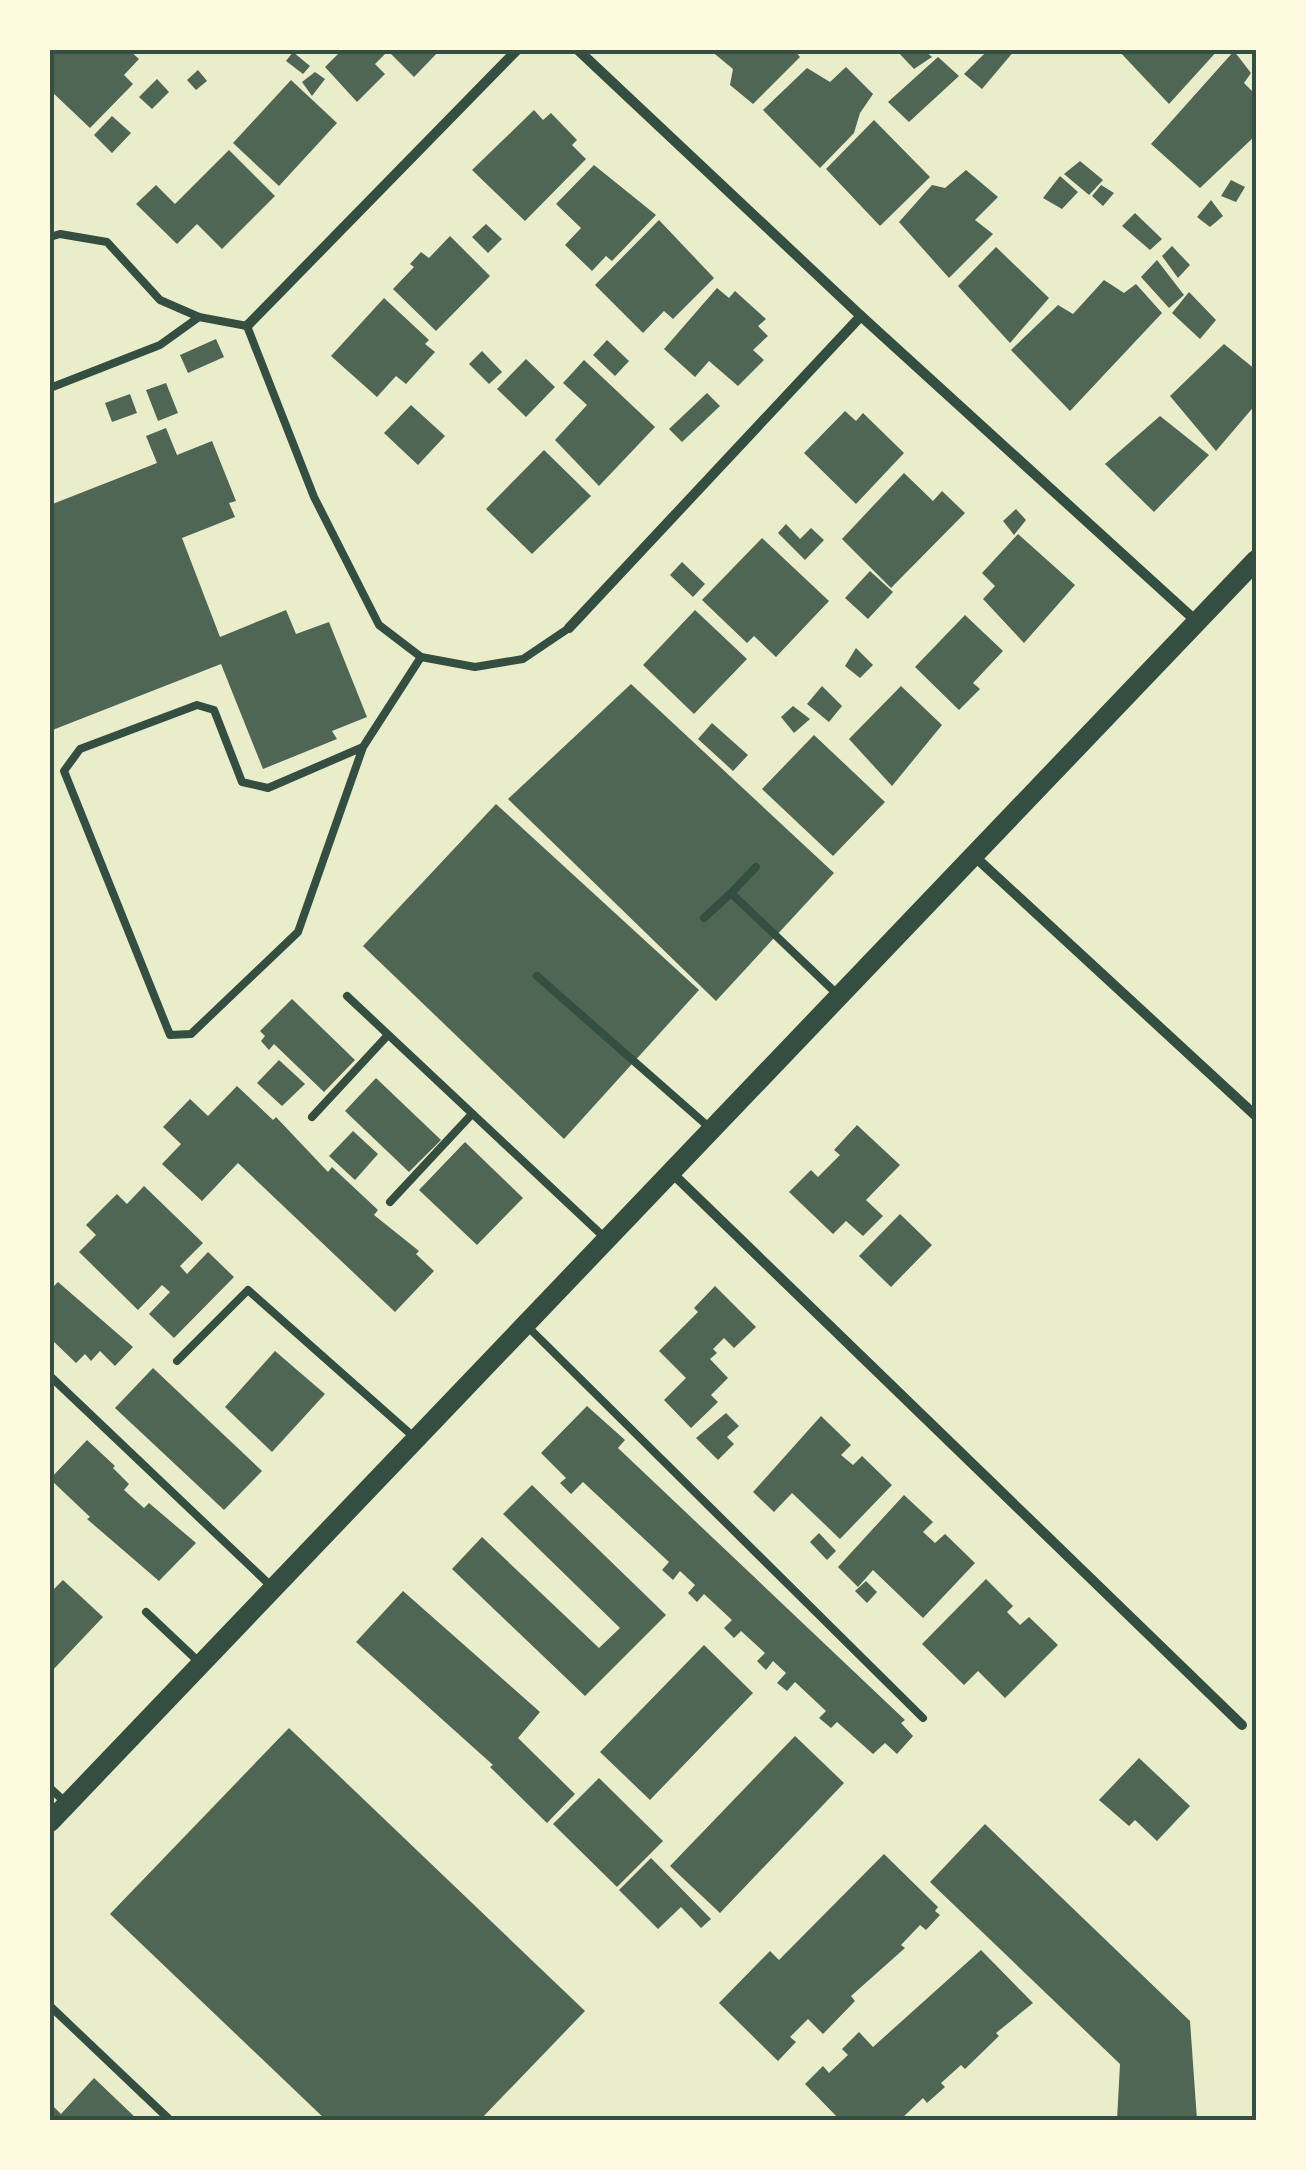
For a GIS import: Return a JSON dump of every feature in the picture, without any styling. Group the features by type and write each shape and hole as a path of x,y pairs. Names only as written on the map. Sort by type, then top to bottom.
{"main road":[{"path":"50,1822 837,994 1256,560"}],"street":[{"path":"247,326 517,50"},
{"path":"578,50 861,316 1196,621"},
{"path":"569,628 861,316"},
{"path":"971,854 1256,1116"},
{"path":"669,1170 1242,1725"}],"lane":[{"path":"50,237 60,234 107,242 160,300 199,317 247,326 314,496 378,624 421,657 475,668 523,659 569,628"},
{"path":"50,388 160,345 199,317"},
{"path":"363,747 268,788 242,782 214,710 197,705 80,749 64,771 170,1035 191,1034 298,932 363,747 421,657"},
{"path":"704,918 756,867"},
{"path":"731,893 837,994"},
{"path":"537,976 710,1128"},
{"path":"347,996 604,1238"},
{"path":"312,1118 388,1035"},
{"path":"390,1202 472,1114"},
{"path":"177,1361 248,1290 415,1438"},
{"path":"524,1324 923,1718"},
{"path":"50,1376 272,1587"},
{"path":"146,1612 200,1664"},
{"path":"50,1788 67,1804"},
{"path":"50,2006 170,2120"}],"building":[{"path":"50,50 129,50 139,59 124,75 133,84 90,128 50,90"},
{"path":"342,50 440,50 414,77 388,51 375,64 385,74 357,102 325,67"},
{"path":"710,50 794,50 800,57 753,104 730,85 733,69"},
{"path":"896,50 924,50 932,57 914,69"},
{"path":"988,50 1015,50 982,89 964,74"},
{"path":"1118,50 1218,50 1169,104"},
{"path":"1234,51 1251,73 1244,83 1256,95 1256,135 1200,188 1151,144"},
{"path":"293,52 310,66 303,74 286,61"},
{"path":"938,57 959,76 909,122 888,102"},
{"path":"846,67 873,94 860,113 854,133 820,168 763,110 807,68 830,82"},
{"path":"198,70 207,81 196,90 187,80"},
{"path":"315,72 325,79 312,96 302,82"},
{"path":"157,79 169,92 152,109 139,97"},
{"path":"291,80 337,123 279,186 233,143"},
{"path":"534,110 543,120 551,113 577,140 572,145 586,159 525,221 472,170"},
{"path":"112,116 131,133 112,153 94,135"},
{"path":"874,120 930,177 880,226 826,169"},
{"path":"229,150 275,196 222,249 197,224 177,244 136,204 156,185 175,204"},
{"path":"1080,161 1103,180 1089,195 1064,174"},
{"path":"594,165 656,215 612,261 606,256 592,271 565,245 581,228 556,204"},
{"path":"966,170 998,197 975,220 993,234 949,278 899,222 932,185 945,188"},
{"path":"1060,176 1078,192 1062,209 1043,198"},
{"path":"1231,180 1245,187 1236,202 1221,196"},
{"path":"1101,185 1114,193 1103,206 1092,196"},
{"path":"1211,200 1223,216 1210,227 1197,217"},
{"path":"1135,213 1162,239 1150,250 1122,226"},
{"path":"659,220 714,278 673,319 664,311 643,333 595,285"},
{"path":"486,224 502,239 488,253 472,237"},
{"path":"450,236 490,276 436,331 393,289 414,267 410,264 421,252 429,258"},
{"path":"1172,246 1190,265 1178,278 1162,256"},
{"path":"996,247 1049,298 1010,343 958,286"},
{"path":"1157,260 1184,295 1169,308 1141,277"},
{"path":"1104,280 1124,293 1136,284 1162,313 1070,411 1011,350 1058,305 1073,314"},
{"path":"717,288 729,298 735,291 766,319 758,326 768,336 753,350 764,360 738,386 709,361 695,377 664,349"},
{"path":"1189,292 1216,320 1200,339 1172,313"},
{"path":"384,298 429,340 425,344 435,352 406,384 396,376 377,397 331,356"},
{"path":"216,339 224,357 188,373 180,355"},
{"path":"607,340 629,361 615,376 593,355"},
{"path":"1224,344 1256,370 1256,404 1216,451 1170,396"},
{"path":"482,351 502,372 489,384 469,364"},
{"path":"526,359 555,387 526,417 497,389"},
{"path":"584,360 655,427 599,486 555,440 587,405 563,383"},
{"path":"166,383 178,413 158,421 146,390"},
{"path":"707,393 720,406 682,442 669,429"},
{"path":"130,394 137,413 112,422 105,403"},
{"path":"411,405 445,436 418,465 384,433"},
{"path":"845,411 856,421 863,413 904,453 856,504 804,453"},
{"path":"1160,416 1209,455 1154,512 1105,464"},
{"path":"166,428 177,455 212,441 236,501 229,503 235,517 182,538 220,637 286,610 296,634 329,622 367,717 332,731 337,739 263,769 221,664 50,731 50,505 157,463 146,436"},
{"path":"544,450 591,496 532,554 486,509"},
{"path":"904,473 933,501 942,491 965,513 891,588 842,539"},
{"path":"1016,509 1026,520 1014,535 1003,521"},
{"path":"786,524 800,539 811,528 824,540 805,560 778,533"},
{"path":"1018,534 1075,585 1024,643 983,599 995,586 982,573"},
{"path":"762,538 829,601 776,657 754,636 747,643 702,600"},
{"path":"682,562 705,584 693,597 670,575"},
{"path":"870,571 893,592 868,619 845,598"},
{"path":"695,610 747,659 694,714 643,665"},
{"path":"965,615 1003,651 973,683 980,689 959,710 915,667"},
{"path":"856,648 873,665 860,678 845,666"},
{"path":"631,684 834,873 716,1001 508,799"},
{"path":"822,686 842,706 829,722 807,704"},
{"path":"901,686 942,725 892,786 849,739"},
{"path":"793,706 810,719 794,733 781,717"},
{"path":"712,723 748,755 733,771 698,739"},
{"path":"814,735 885,802 833,856 762,789"},
{"path":"496,804 699,990 564,1139 363,946"},
{"path":"292,999 355,1060 324,1092 274,1044 269,1050 261,1041 265,1036 260,1031"},
{"path":"279,1060 305,1084 282,1106 257,1083"},
{"path":"376,1078 441,1140 409,1172 345,1111"},
{"path":"237,1086 273,1120 276,1117 328,1172 332,1167 378,1210 374,1215 419,1251 416,1254 434,1271 395,1312 238,1163 202,1201 162,1164 181,1144 163,1127 190,1099 208,1116"},
{"path":"857,1125 900,1165 866,1200 883,1216 863,1236 846,1221 833,1234 789,1192 811,1170 818,1177 840,1155 834,1150"},
{"path":"353,1131 378,1154 355,1180 329,1156"},
{"path":"465,1142 523,1198 477,1245 419,1190"},
{"path":"144,1186 203,1243 180,1266 187,1274 208,1252 234,1277 174,1338 149,1314 170,1292 162,1285 138,1310 79,1252 96,1235 86,1225 117,1194 127,1204"},
{"path":"900,1214 932,1245 891,1287 859,1256"},
{"path":"58,1282 133,1347 115,1366 100,1351 91,1361 85,1354 76,1363 50,1338 50,1290"},
{"path":"715,1286 756,1327 734,1348 724,1338 713,1349 717,1353 710,1359 728,1378 711,1395 718,1402 691,1428 664,1400 686,1378 659,1351 698,1312 694,1308"},
{"path":"275,1351 325,1394 272,1452 225,1407"},
{"path":"153,1368 262,1471 224,1510 115,1408"},
{"path":"587,1406 625,1440 618,1448 905,1720 901,1723 913,1736 897,1754 885,1743 873,1754 837,1722 831,1728 819,1718 826,1711 795,1682 787,1691 777,1683 786,1673 773,1661 766,1670 757,1661 765,1653 741,1631 734,1638 724,1628 732,1620 704,1594 697,1602 688,1593 695,1585 680,1571 673,1580 662,1570 669,1562 583,1482 571,1494 560,1483 566,1478 541,1453"},
{"path":"726,1413 739,1426 727,1437 734,1444 718,1460 696,1438"},
{"path":"821,1416 851,1445 841,1455 853,1465 862,1456 892,1485 840,1539 792,1493 774,1512 753,1492"},
{"path":"87,1440 129,1484 124,1490 144,1508 149,1503 196,1543 159,1581 87,1519 90,1517 50,1479"},
{"path":"532,1485 666,1615 585,1696 452,1569 482,1537 599,1648 620,1628 503,1514"},
{"path":"904,1495 933,1522 923,1532 935,1543 945,1534 975,1563 923,1618 873,1570 858,1587 838,1567"},
{"path":"819,1533 836,1551 827,1560 810,1542"},
{"path":"986,1579 1013,1606 1007,1612 1020,1625 1029,1617 1058,1645 1005,1698 978,1671 964,1685 922,1644"},
{"path":"63,1580 103,1617 50,1673 50,1593"},
{"path":"866,1581 877,1592 867,1603 855,1591"},
{"path":"403,1591 540,1712 518,1738 575,1794 547,1823 490,1767 493,1765 356,1642"},
{"path":"704,1645 753,1693 650,1800 600,1752"},
{"path":"289,1728 585,2011 480,2120 326,2120 110,1914"},
{"path":"795,1736 844,1783 720,1913 670,1866"},
{"path":"1139,1758 1190,1806 1157,1841 1135,1820 1129,1826 1099,1800"},
{"path":"599,1778 663,1841 617,1887 553,1824"},
{"path":"985,1824 1190,2021 1197,2120 1117,2120 1120,2064 930,1882"},
{"path":"884,1854 938,1907 935,1911 940,1915 926,1930 920,1925 901,1945 905,1948 851,1996 855,2001 823,2034 808,2019 790,2037 796,2042 778,2061 719,2003 770,1951 779,1960"},
{"path":"651,1858 711,1919 701,1928 681,1907 658,1929 619,1890"},
{"path":"981,1950 1033,2003 996,2033 999,2036 965,2069 961,2065 941,2083 945,2087 927,2103 923,2098 900,2120 840,2120 805,2084 823,2066 829,2073 848,2055 842,2049 859,2032 873,2047"},
{"path":"94,2078 138,2120 50,2120 50,2103 61,2114"}]}
